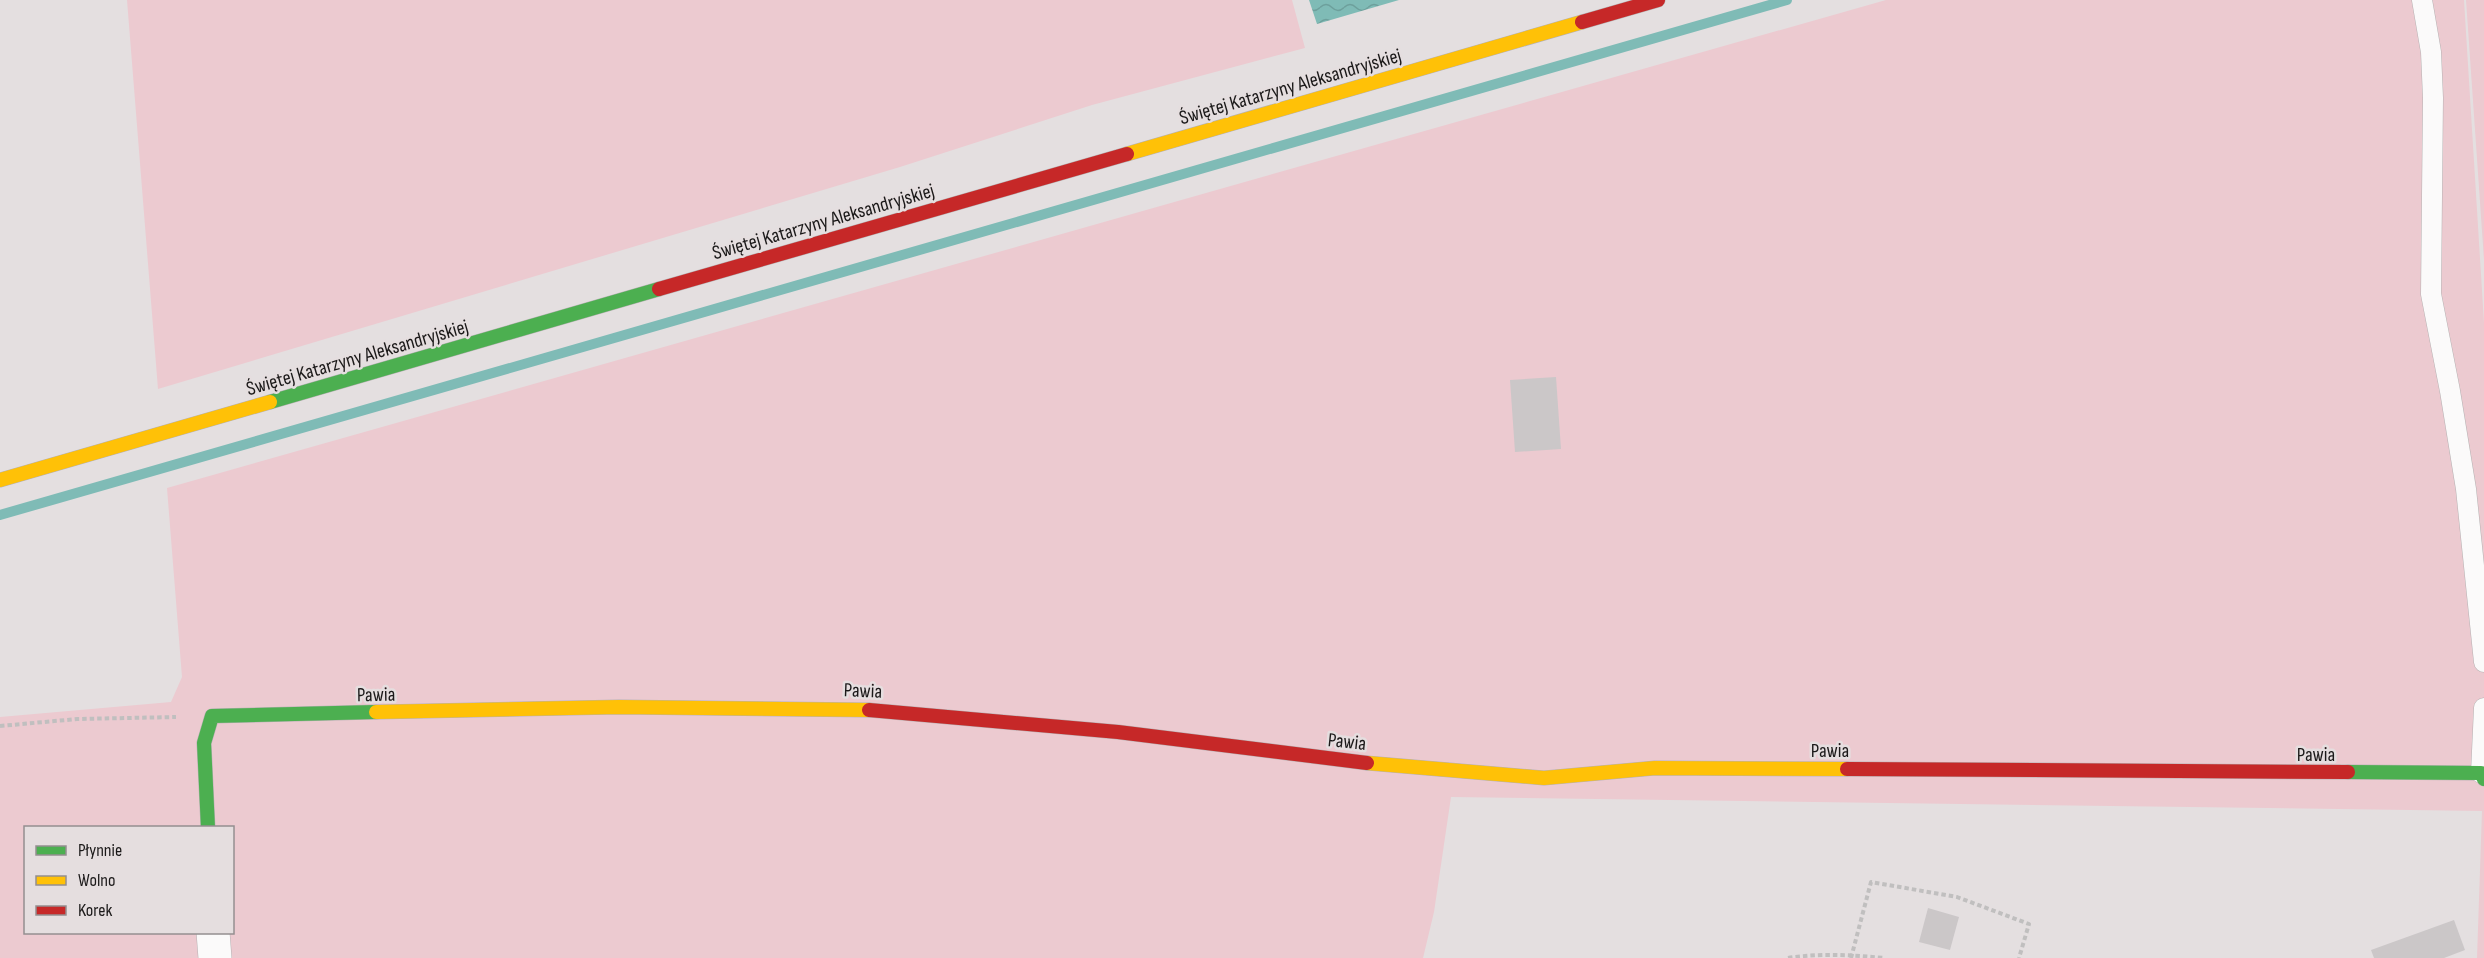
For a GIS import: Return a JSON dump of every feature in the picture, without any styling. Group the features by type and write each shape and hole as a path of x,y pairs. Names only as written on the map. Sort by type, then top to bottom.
{"street":[{"name":"Świętej Katarzyny Aleksandryjskiej","path":"0,480 1658,0"},
{"name":"Pawia","path":"212,716 619,707 879,710 1118,732 1336,760 1544,778 1655,768 2482,776"},
{"path":"208,826 204,742 212,716"},
{"path":"213,934 215,958"}],"lane":[{"path":"2422,0 2431,52 2433,98 2431,294 2466,489 2484,662"},
{"path":"2482,776 2484,708"}],"path":[{"path":"0,726 77,719 212,716"},
{"path":"1851,957 1871,882 1957,897 2029,924 2019,958"},
{"path":"1788,958 1806,956 1884,958"}],"shaded area":[{"path":"127,0 1292,0 1305,48 1092,105 900,167 158,389"},
{"path":"1886,0 2464,0 2484,323 2484,958 2477,958 2482,811 1451,797 1434,912 1423,958 0,958 0,717 171,702 182,677 167,488"},
{"path":"2466,0 2484,0 2484,260"}],"water":[{"path":"1309,0 1399,0 1317,24"}],"building":[{"path":"1556,377 1561,449 1515,452 1510,380"},
{"path":"1928,908 1959,917 1950,950 1919,942"},
{"path":"2454,920 2465,950 2444,958 2374,958 2371,950"}],"waterway":[{"path":"0,515 1787,0"}],"traffic: fast":[{"path":"270,402 659,289"},
{"path":"208,826 204,743 212,716 376,712"},
{"path":"2348,772 2481,773 2484,779"}],"traffic: slow":[{"path":"1127,154 1582,22"},
{"path":"0,480 270,402"},
{"path":"376,712 619,707 869,710"},
{"path":"1367,763 1544,778 1655,768 1847,769"}],"traffic: jam":[{"path":"1582,22 1658,0"},
{"path":"659,289 1127,154"},
{"path":"869,710 1118,732 1367,763"},
{"path":"1847,769 2348,772"}]}
